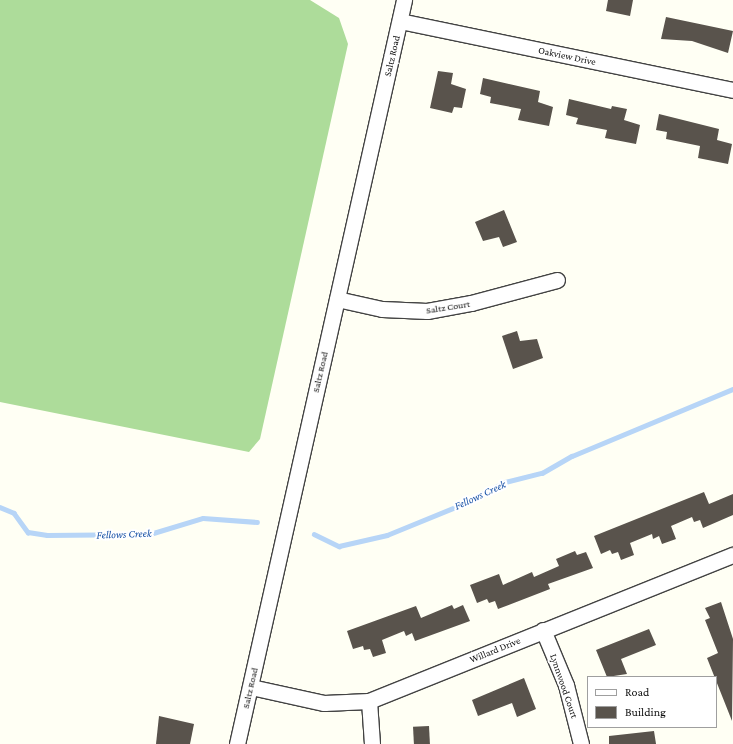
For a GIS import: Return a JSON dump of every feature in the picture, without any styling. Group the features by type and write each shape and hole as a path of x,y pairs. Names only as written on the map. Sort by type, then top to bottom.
{"street":[{"name":"Saltz Road","path":"237,744 404,0"},
{"name":"Oakview Drive","path":"400,21 733,90"},
{"name":"Saltz Court","path":"337,299 382,309 427,311 471,303 557,280"},
{"name":"Willard Drive","path":"250,687 324,703 369,701 733,555"},
{"name":"Lynnwood Court","path":"543,630 566,685 581,744"},
{"path":"369,701 372,744"}],"green space":[{"path":"0,0 310,0 339,18 348,44 260,439 249,452 0,402"}],"building":[{"path":"608,0 633,0 630,16 606,11"},
{"path":"666,17 733,31 728,53 692,41 661,39"},
{"path":"438,71 453,73 451,84 466,89 462,108 454,107 452,113 430,108"},
{"path":"483,78 540,91 538,102 553,107 549,126 518,120 521,109 490,103 491,97 480,94"},
{"path":"569,99 611,109 612,106 627,109 624,120 640,125 636,144 605,138 607,130 576,124 578,118 566,115"},
{"path":"659,114 719,129 717,140 732,144 728,164 698,158 700,146 666,139 667,132 656,130"},
{"path":"504,210 517,242 503,247 499,237 483,241 475,222"},
{"path":"517,331 520,341 537,339 543,358 513,369 502,336"},
{"path":"704,492 709,504 733,494 733,515 703,528 700,520 694,522 692,517 671,526 676,539 662,544 659,536 653,539 652,534 630,543 634,555 621,560 618,552 612,554 610,550 601,554 594,536"},
{"path":"575,551 577,555 586,552 593,568 548,584 550,589 498,609 495,601 489,603 487,599 477,603 470,585 499,574 503,585 532,572 534,577 559,566 556,559"},
{"path":"721,602 733,639 732,721 717,683 717,676 714,676 707,658 718,653 705,620 710,618 705,608"},
{"path":"452,605 454,609 463,605 470,621 415,641 412,633 406,636 404,631 382,640 386,653 373,657 370,649 364,650 363,646 353,649 347,631 416,606 421,618"},
{"path":"649,629 656,645 621,659 627,674 614,676 607,676 596,650"},
{"path":"524,678 536,709 517,717 512,703 478,716 472,700"},
{"path":"159,716 194,724 190,744 156,744"},
{"path":"429,726 430,744 414,744 413,727"},
{"path":"654,731 656,744 609,744 609,736"}],"waterway":[{"name":"Fellows Creek","path":"314,534 339,546 387,535 463,504 505,482 542,473 572,456 733,389"},
{"name":"Fellows Creek","path":"0,507 14,513 28,532 47,535 150,534 203,518 257,522"}]}
